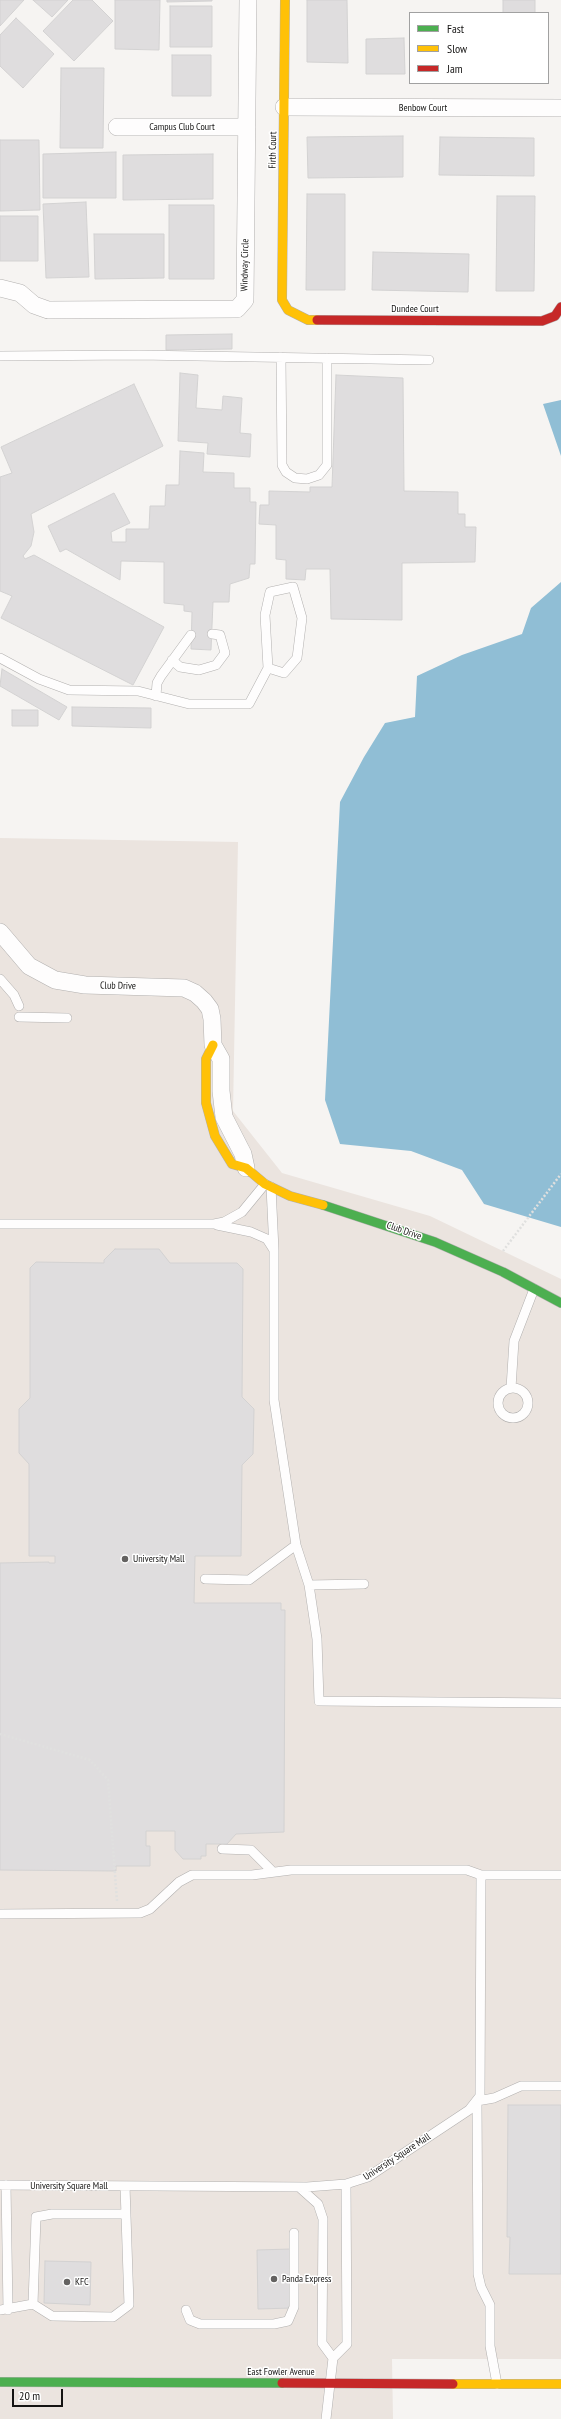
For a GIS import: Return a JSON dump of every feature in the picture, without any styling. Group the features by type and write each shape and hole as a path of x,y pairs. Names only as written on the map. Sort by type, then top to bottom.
{"street":[{"name":"Windway Circle","path":"0,288 20,293 34,306 48,310 237,309 245,300 248,0"},
{"name":"Firth Court","path":"282,300 285,0"},
{"name":"Benbow Court","path":"284,107 561,108"},
{"name":"Campus Club Court","path":"117,127 247,127"},
{"name":"Dundee Court","path":"282,300 288,310 308,320 542,321 555,316 561,307"},
{"name":"Club Drive","path":"0,932 30,966 55,980 85,985 175,987 195,993 210,1009 213,1045 220,1059 221,1091 224,1117 243,1154 246,1168 268,1186 290,1196 410,1232 459,1252 534,1288 561,1303"},
{"name":"East Fowler Avenue","path":"0,2382 561,2384"}],"lane":[{"path":"0,356 281,357 429,360"},
{"path":"281,357 282,465 286,472 294,478 307,479 319,475 327,465 327,358"},
{"path":"0,658 39,679 69,690 138,691 189,704 249,704 268,668 265,615 270,592 293,587 302,618 297,658 284,673 268,668"},
{"path":"172,660 180,667 199,670 216,665 225,652 220,635 212,634"},
{"path":"156,696 157,683 191,635"},
{"path":"0,979 14,995 19,1006"},
{"path":"19,1017 67,1018"},
{"path":"0,1224 214,1224 224,1222 242,1212 268,1186"},
{"path":"268,1186 274,1250 274,1400 296,1546 309,1585 317,1639 319,1701 561,1703"},
{"path":"214,1224 251,1232 267,1239 274,1250"},
{"path":"511,1388 514,1341 534,1288"},
{"path":"205,1580 249,1580 296,1546"},
{"path":"309,1585 364,1584"},
{"path":"222,1849 251,1850 273,1872"},
{"path":"0,1914 140,1913 150,1909 187,1877 252,1875 290,1870 446,1870 472,1871 481,1875 561,1875"},
{"path":"481,1875 480,2089 477,2101 478,2274 481,2287 490,2305 490,2346 496,2384"},
{"path":"477,2101 494,2098 521,2086 561,2086"},
{"name":"University Square Mall","path":"3,2186 299,2187 346,2184 368,2177 469,2110 477,2101"},
{"path":"326,2419 333,2358 347,2344 346,2184"},
{"path":"3,2186 4,2310 34,2304 52,2316 113,2317 129,2304 125,2186"},
{"path":"299,2187 318,2204 323,2219 322,2343 333,2358"},
{"path":"34,2304 36,2217 52,2214 126,2214"},
{"path":"186,2310 190,2320 200,2324 274,2324 288,2320 294,2307 294,2233"}],"path":[{"path":"503,1251 561,1174"},
{"path":"0,1734 90,1760 108,1780 118,1913"}],"shaded area":[{"path":"0,838 238,842 233,1111 282,1173 430,1216 561,1279 561,2359 392,2359 393,2419 0,2419"}],"water":[{"path":"561,400 561,456 543,404"},
{"path":"561,582 561,1227 484,1204 462,1170 411,1151 340,1144 325,1100 340,802 364,757 385,723 415,717 417,676 462,655 522,634 531,608"}],"building":[{"path":"0,0 24,0 0,26"},
{"path":"33,0 68,0 52,17"},
{"path":"73,0 92,0 113,21 74,61 43,31"},
{"path":"115,0 160,0 159,50 115,49"},
{"path":"167,0 212,0 212,1 167,2"},
{"path":"307,0 347,0 348,63 307,62"},
{"path":"503,0 535,0 535,12 503,12"},
{"path":"170,6 212,6 212,47 170,47"},
{"path":"16,18 54,54 23,88 0,66 0,35"},
{"path":"404,38 405,74 366,74 366,39"},
{"path":"172,55 211,55 211,96 172,96"},
{"path":"61,68 104,68 103,148 60,148"},
{"path":"403,136 403,177 308,178 307,137"},
{"path":"440,137 534,138 534,176 439,175"},
{"path":"0,140 39,140 40,210 0,211"},
{"path":"116,152 116,198 43,198 43,154"},
{"path":"213,154 213,199 123,200 123,155"},
{"path":"307,194 345,194 345,290 306,290"},
{"path":"497,196 535,196 534,291 496,291"},
{"path":"86,202 89,277 46,278 43,204"},
{"path":"169,205 214,205 214,279 169,279"},
{"path":"0,216 38,216 38,261 0,261"},
{"path":"94,234 164,234 164,278 95,279"},
{"path":"373,252 469,254 468,292 372,290"},
{"path":"232,334 232,349 166,350 166,335"},
{"path":"180,373 198,375 196,408 222,410 223,396 242,398 240,433 251,434 250,457 207,454 208,443 178,441"},
{"path":"336,375 403,378 404,491 458,492 458,514 465,514 465,527 476,527 475,562 402,563 402,620 331,619 330,569 306,569 305,580 286,579 286,560 276,559 276,525 259,524 260,505 269,505 269,491 310,492 310,487 332,487"},
{"path":"134,384 163,446 31,514 34,532 31,546 23,556 25,559 34,555 164,627 133,685 1,618 12,596 0,591 0,477 12,473 1,447"},
{"path":"180,451 204,453 203,472 234,473 234,488 250,488 250,502 256,502 255,564 250,564 249,578 230,584 229,602 213,602 211,650 191,649 192,612 184,611 184,605 164,603 164,562 121,561 120,580 66,549 60,552 48,526 114,493 130,523 111,532 112,542 126,542 126,529 149,529 150,506 165,506 166,485 179,485"},
{"path":"2,669 67,707 59,720 0,686"},
{"path":"72,707 151,708 151,728 72,726"},
{"path":"12,710 38,710 38,726 12,726"},
{"name":"University Mall","path":"115,1249 159,1249 170,1263 237,1263 243,1269 242,1397 254,1409 253,1454 242,1465 241,1556 195,1556 194,1603 281,1603 281,1610 285,1610 284,1832 236,1834 227,1844 206,1844 206,1856 201,1856 201,1859 183,1859 175,1850 175,1831 146,1831 146,1846 150,1846 150,1866 116,1866 116,1871 0,1870 0,1563 55,1563 55,1556 29,1556 29,1464 19,1453 19,1409 30,1398 30,1268 36,1262 104,1263 104,1260"},
{"path":"508,2105 561,2105 561,2274 509,2274 510,2237 507,2237"},
{"name":"Panda Express","path":"291,2249 292,2308 258,2309 257,2250"},
{"name":"KFC","path":"45,2261 91,2262 90,2305 44,2303"}],"traffic: fast":[{"path":"323,1205 435,1242 503,1272 561,1303"},
{"path":"0,2382 282,2383"}],"traffic: slow":[{"path":"285,0 282,300 288,310 308,320 317,320"},
{"path":"213,1045 206,1059 206,1103 215,1136 232,1164 246,1168 265,1184 290,1196 323,1205"},
{"path":"453,2384 561,2384"}],"traffic: jam":[{"path":"317,320 542,321 555,316 561,307"},
{"path":"282,2383 453,2384"}],"place":[{"name":"University Mall","path":"125,1559"},
{"name":"Panda Express","path":"274,2279"},
{"name":"KFC","path":"67,2282"}]}
